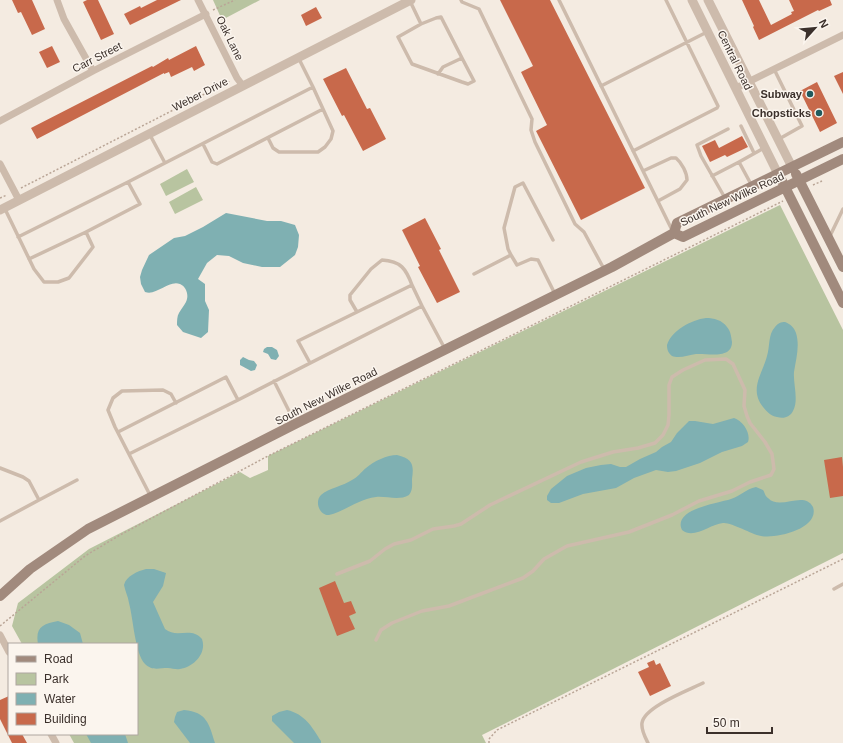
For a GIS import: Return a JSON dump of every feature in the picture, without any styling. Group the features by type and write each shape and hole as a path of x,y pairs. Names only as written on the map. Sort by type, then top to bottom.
{"main road":[{"name":"South New Wilke Road","path":"674,234 677,223 843,142"},
{"name":"South New Wilke Road","path":"0,596 30,569 62,546 88,530 151,497 674,234 683,237 843,159"},
{"path":"792,167 843,267"},
{"path":"778,174 843,303"}],"street":[{"path":"57,0 64,19 93,71"},
{"name":"Oak Lane","path":"198,0 237,78 243,86"},
{"name":"Weber Drive","path":"2,209 410,0"},
{"name":"Central Road","path":"692,0 778,174"},
{"name":"Central Road","path":"708,0 792,167"},
{"name":"Carr Street","path":"0,121 93,71 206,14"},
{"path":"736,88 843,35"},
{"path":"0,164 19,200"},
{"path":"0,635 8,650"}],"lane":[{"path":"410,0 421,24"},
{"path":"461,0 462,2 479,8 532,119 531,130 534,142 575,224 584,232 605,270"},
{"path":"559,0 674,234"},
{"path":"633,151 718,107 666,0"},
{"path":"440,17 462,58 474,81 468,84 412,64 398,37 421,24 440,17"},
{"path":"601,86 708,32"},
{"path":"268,138 273,148 279,152 318,152 325,147 331,139 333,132 298,58"},
{"path":"438,74 443,67 462,58"},
{"path":"774,69 802,126 778,139"},
{"path":"18,236 128,182 313,87"},
{"path":"203,144 212,162 217,164 323,109"},
{"path":"741,126 754,153"},
{"path":"726,200 701,156 697,145 728,129"},
{"path":"149,134 165,163"},
{"path":"712,176 765,147"},
{"path":"643,171 671,158 676,158 682,166 687,176 685,184 680,189 658,201"},
{"path":"739,162 752,187"},
{"path":"29,259 140,204 128,182"},
{"path":"553,240 524,182 515,187 504,228 508,249 517,265 531,259 538,260 555,295"},
{"path":"2,209 18,236 34,269 44,282 58,282 69,278 93,247 86,232"},
{"path":"829,239 843,209"},
{"path":"474,274 511,255"},
{"path":"357,312 350,300 350,295 371,269 382,260 392,261 401,265 409,275 412,286 445,350"},
{"path":"310,363 298,341 412,286"},
{"path":"129,454 422,306"},
{"path":"337,574 367,562 394,544 411,540 433,529 461,524 490,505 581,462 613,452 638,448 655,443 663,435 668,422 669,385 672,377 695,362 708,359 723,359 728,360 733,364 745,390 744,406 747,416 750,423 769,448 772,457 773,472 770,476 750,482 732,491 699,501 672,515 629,532 571,545 547,557 540,562 531,573 523,578 449,606 422,611 400,623 388,625 380,630 376,640"},
{"path":"118,432 226,378 238,400"},
{"path":"274,381 295,424"},
{"path":"151,497 108,410 113,398 122,391 163,390 171,394 176,403"},
{"path":"769,465 773,464"},
{"path":"0,468 29,481 40,500"},
{"path":"0,521 77,480"},
{"path":"834,589 843,584"},
{"path":"648,743 643,732 642,722 647,713 654,707 703,683"}],"path":[{"path":"206,14 235,0"},
{"path":"0,198 237,78"},
{"path":"0,626 84,556 120,535 268,456 781,202"},
{"path":"489,743 489,738 497,730 843,559"}],"green space":[{"path":"213,0 260,0 222,20"},
{"path":"187,169 194,182 166,196 160,184"},
{"path":"196,187 203,200 175,214 169,202"},
{"path":"780,205 843,330 843,553 482,735 486,743 74,743 70,735 138,735 138,643 21,643 12,626 18,603 89,549 240,472 250,478 268,470 268,456"}],"water":[{"path":"226,213 267,221 281,221 295,225 299,235 298,247 295,255 280,267 262,267 243,263 229,256 217,255 207,263 198,279 205,284 205,301 209,310 208,332 201,338 183,332 177,325 178,314 187,300 187,292 182,285 176,283 171,284 149,293 145,292 141,284 140,277 149,255 174,238 185,236"},
{"path":"706,318 715,319 725,325 731,334 731,348 724,353 718,354 696,354 681,357 672,356 668,351 667,345 673,335 688,323"},
{"path":"785,322 792,326 795,331 798,348 794,372 796,397 795,407 790,415 782,418 769,414 759,400 757,388 767,356 771,333 777,325"},
{"path":"267,347 272,347 277,350 279,356 276,360 271,359 268,354 263,352"},
{"path":"243,357 254,361 257,365 255,370 251,371 240,365 240,360"},
{"path":"734,418 746,428 747,431 749,439 748,442 742,446 722,452 700,463 676,471 668,472 656,470 634,478 616,488 583,494 559,503 551,503 547,500 547,496 551,489 567,476 586,468 601,465 611,464 626,467 656,452 671,442 677,433 689,421 713,424"},
{"path":"397,455 406,458 412,466 412,487 409,495 401,498 370,498 329,515 326,515 321,511 318,501 321,495 354,479 369,465 385,457"},
{"path":"756,487 763,490 766,496 773,501 785,502 804,500 809,502 813,507 813,515 810,521 804,527 795,531 768,537 757,535 727,523 718,524 702,531 692,533 687,533 682,530 681,523 684,517 690,512 698,508 731,499 749,489"},
{"path":"146,569 154,569 166,573 163,586 153,602 165,629 174,633 193,633 202,639 203,649 201,654 194,662 185,668 150,668 142,659 135,635 129,600 124,585 127,579"},
{"path":"58,621 69,625 80,633 83,643 38,643 37,638 39,630 48,623"},
{"path":"184,710 198,713 206,720 215,743 190,743 174,722 177,712"},
{"path":"287,710 303,718 311,726 321,743 294,743 272,721 272,716"},
{"path":"87,735 125,735 128,743 91,743"}],"building":[{"path":"12,0 32,0 45,29 32,35 21,12 18,13"},
{"path":"87,0 98,0 114,34 101,40 83,2"},
{"path":"157,0 181,0 130,25 124,14"},
{"path":"500,0 550,0 645,188 581,220 536,131 547,125 521,72 533,66"},
{"path":"742,0 759,0 771,25 792,14 791,12 794,11 789,0 830,0 832,5 819,11 818,10 759,40"},
{"path":"316,7 322,18 306,26 301,15"},
{"path":"52,46 60,62 47,68 39,52"},
{"path":"196,46 205,65 194,71 192,67 171,77 169,72 164,73 37,139 31,128 168,58 169,60"},
{"path":"346,68 367,109 370,108 386,139 363,151 344,115 342,116 323,79"},
{"path":"843,72 843,94 834,76"},
{"path":"817,82 837,123 820,132 800,91"},
{"path":"742,136 748,147 727,157 725,155 710,162 702,146 715,140 719,148"},
{"path":"425,218 441,249 439,250 460,292 437,303 418,267 420,266 402,230"},
{"path":"842,457 843,496 830,498 824,460"},
{"path":"335,581 344,603 351,601 356,613 349,616 355,629 337,636 319,588"},
{"path":"654,660 656,665 660,663 671,686 650,696 638,672 649,667 647,663"},
{"path":"8,696 8,735 0,719 0,700"},
{"path":"8,735 23,735 27,743 12,743"}],"place":[{"name":"Subway","path":"810,94"},
{"name":"Chopsticks","path":"819,113"}]}
